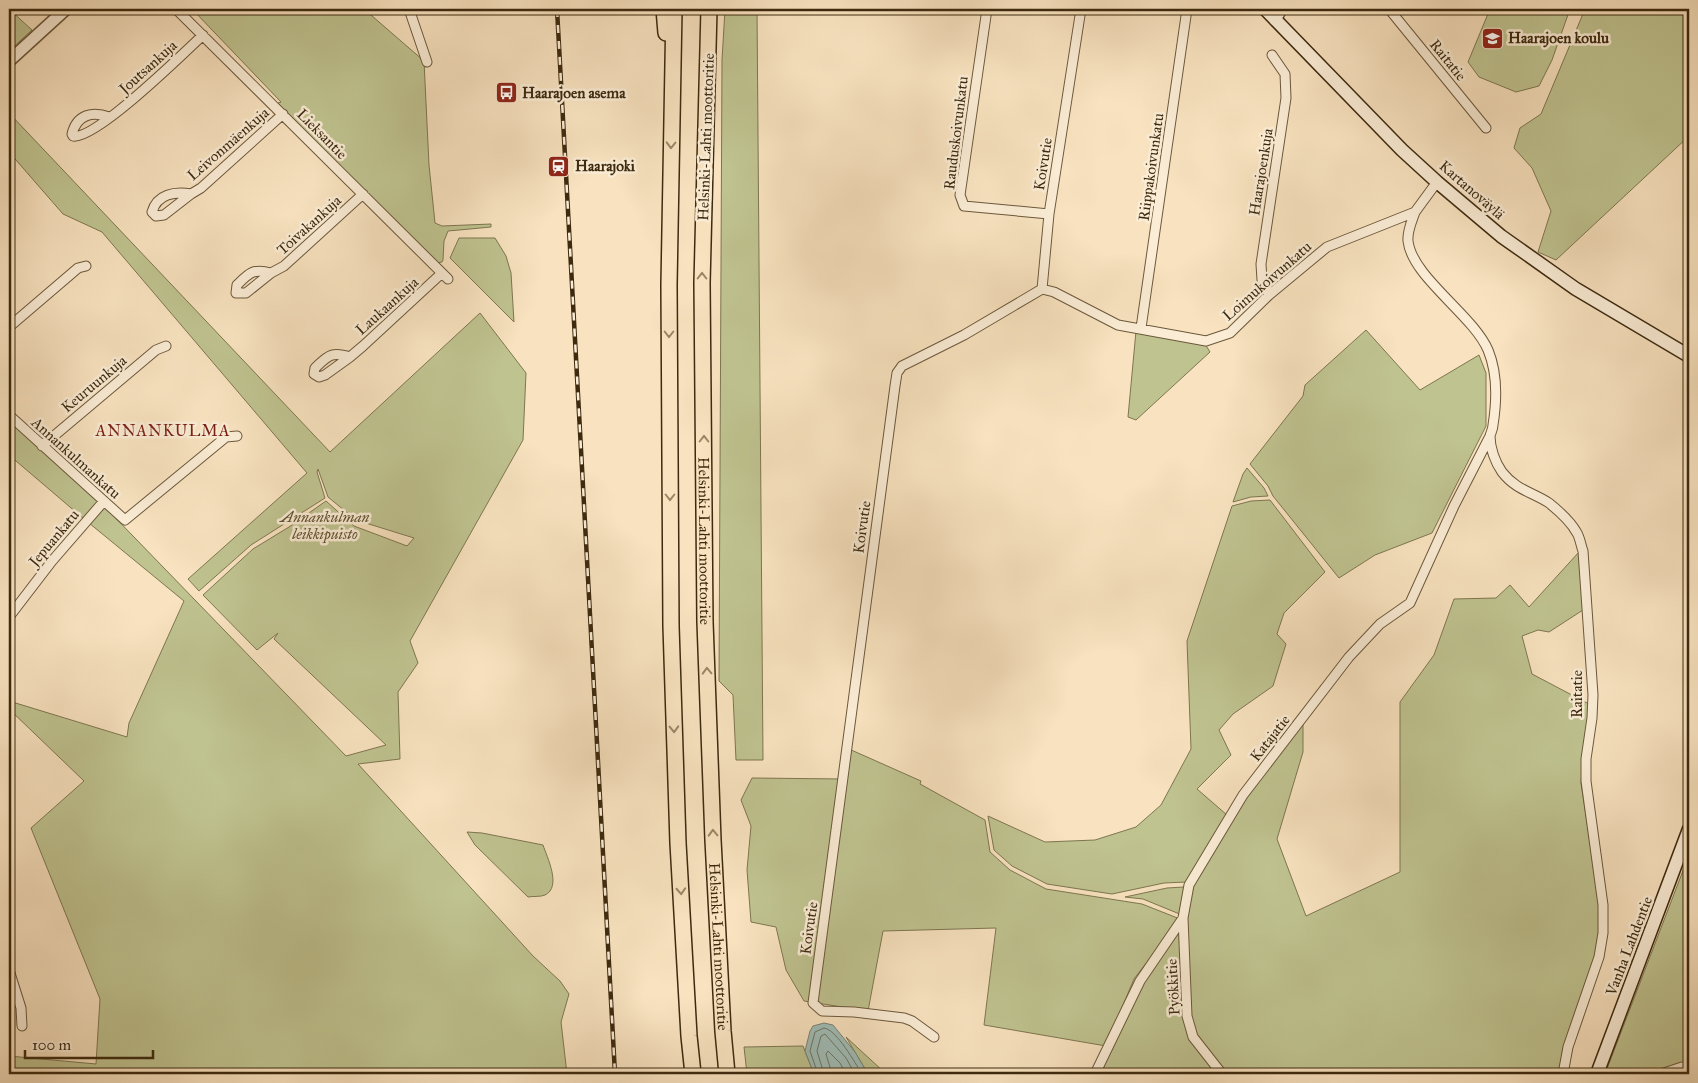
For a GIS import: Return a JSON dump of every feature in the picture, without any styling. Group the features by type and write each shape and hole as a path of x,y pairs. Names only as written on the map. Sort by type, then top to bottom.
{"highway":[{"path":"664,9 672,97"},
{"path":"674,9 669,285 671,626 678,843 689,1036 693,1074"},
{"name":"Helsinki-Lahti moottoritie","path":"709,9 702,255 705,622 714,850 723,1032 727,1074"}],"main road":[{"name":"Kartanoväylä","path":"1265,9 1278,14 1402,150 1436,182 1501,236 1576,290 1689,356"},
{"name":"Vanha Lahdentie","path":"1597,1074 1689,829"}],"street":[{"path":"9,61 66,9"},
{"name":"Lieksantie","path":"176,9 445,276"},
{"path":"408,9 427,62"},
{"name":"Rauduskoivunkatu","path":"987,9 960,195 964,206 1049,214"},
{"name":"Koivutie","path":"934,1037 912,1021 904,1018 854,1012 822,1011 813,1003 895,386 902,366 964,335 1042,289 1049,214 1081,9"},
{"name":"Riippakoivunkatu","path":"1141,328 1187,9"},
{"name":"Raitatie","path":"1389,9 1486,128"},
{"name":"Joutsankuja","path":"109,117 135,98 203,36"},
{"name":"Haarajoenkuja","path":"1269,295 1262,280 1260,264 1286,98 1285,74 1272,55"},
{"name":"Leivonmäenkuja","path":"191,194 226,167 283,114"},
{"path":"1415,212 1436,182"},
{"name":"Toivakankuja","path":"271,274 284,266 363,194"},
{"name":"Loimukoivunkatu","path":"1042,289 1054,292 1118,325 1206,341 1230,333 1269,295 1327,247 1415,212"},
{"name":"Raitatie","path":"1415,212 1410,226 1408,241 1416,263 1476,331 1488,349 1495,371 1496,389 1493,426 1490,436 1493,454 1502,472 1521,490 1548,503 1567,520 1578,534 1583,551 1593,695 1592,718 1586,759 1586,781 1603,905 1603,933 1599,957 1568,1047 1563,1074"},
{"path":"9,327 78,268 86,266"},
{"name":"Laukaankuja","path":"350,356 445,276"},
{"name":"Keuruunkuja","path":"42,446 156,350 166,346"},
{"name":"Annankulmankatu","path":"9,415 125,520 226,437 237,436"},
{"name":"Katajatie","path":"1095,1074 1140,981 1183,918 1189,885 1243,795 1349,657 1380,624 1410,603 1454,506 1490,436"},
{"name":"Jepuankatu","path":"9,618 52,561 104,501"},
{"name":"Pyökkitie","path":"1183,918 1187,1016 1193,1037 1222,1074"},
{"path":"9,970 21,1008 22,1026"},
{"path":"1661,1074 1682,1068 1689,1069"}],"green space":[{"path":"9,9 32,30 9,51"},
{"path":"192,9 364,9 424,61 429,165 435,223 442,226 491,224 491,227 448,231 444,241 443,260 437,263 278,103 281,102"},
{"path":"725,9 757,9 763,760 736,760 733,695 719,681 722,60"},
{"path":"1490,9 1570,9 1552,60 1539,86 1516,92 1479,77 1468,62"},
{"path":"1585,9 1682,9 1689,13 1689,136 1556,260 1538,252 1551,211 1532,168 1514,148 1520,128 1541,114"},
{"name":"Annankulman leikkipuisto","path":"9,113 330,452 480,313 526,373 523,440 410,641 418,663 398,692 400,759 358,764 533,956 560,981 569,994 561,1022 567,1074 9,1074 9,1056 96,1064 100,999 31,828 84,781 9,709 9,701 127,737 129,723 184,601 89,523 103,505 346,756 386,745 274,639 278,633 257,650 203,595 253,549 326,501 354,526 407,546 414,538 356,520 328,497 318,469 317,472 325,498 251,545 199,591 188,579 307,473 102,232 63,214 9,152"},
{"path":"459,238 495,238 506,256 511,273 514,322 450,258"},
{"path":"1366,330 1420,390 1479,355 1486,373 1486,426 1432,533 1375,555 1339,578 1273,496 1268,486 1250,464 1303,396 1305,385"},
{"path":"1136,331 1205,344 1210,352 1136,420 1128,417"},
{"path":"9,421 99,501 84,519 9,455"},
{"path":"1247,468 1264,488 1268,496 1251,497 1233,502 1243,474"},
{"path":"1270,500 1325,572 1284,613 1277,634 1286,644 1273,686 1233,714 1219,730 1231,755 1197,789 1227,815 1187,882 1164,883 1112,894 1047,884 1012,866 994,850 988,816 1045,842 1095,840 1136,827 1161,805 1191,749 1187,641 1232,506 1251,501"},
{"path":"1579,552 1583,610 1549,632 1538,630 1522,636 1532,674 1589,704 1581,783 1600,906 1600,932 1596,956 1559,1074 1226,1074 1197,1036 1191,1014 1187,918 1191,889 1246,797 1303,722 1303,752 1277,839 1306,916 1400,872 1400,702 1434,655 1454,599 1496,598 1510,585 1529,607"},
{"path":"849,749 921,781 920,784 985,820 990,852 1010,870 1046,889 1142,904 1180,919 1134,979 1106,1046 984,1025 996,928 883,931 868,1011 804,1001 786,970 776,927 751,922 747,870 751,826 741,800 752,778 844,779"},
{"path":"467,832 482,833 543,845 552,872 553,879 550,891 543,896 528,897 475,845"},
{"path":"1689,855 1689,1065 1682,1063 1658,1070 1656,1074 1605,1074"},
{"path":"1184,887 1182,915 1143,899 1125,897 1167,888"},
{"path":"1180,930 1183,1016 1191,1039 1217,1074 1098,1074 1142,982"},
{"path":"846,1037 884,1072 885,1074 868,1074"},
{"path":"803,1046 814,1074 747,1074 744,1047"}],"water":[{"path":"824,1023 833,1025 855,1052 868,1074 814,1074 805,1051 813,1026"}],"railway":[{"path":"557,9 615,1074"}],"place":[{"name":"Haarajoen koulu","path":"1492,38"},
{"name":"Haarajoen asema","path":"506,93"},
{"name":"Haarajoki","path":"559,166"}],"district":[{"name":"ANNANKULMA","path":"163,430"}]}
